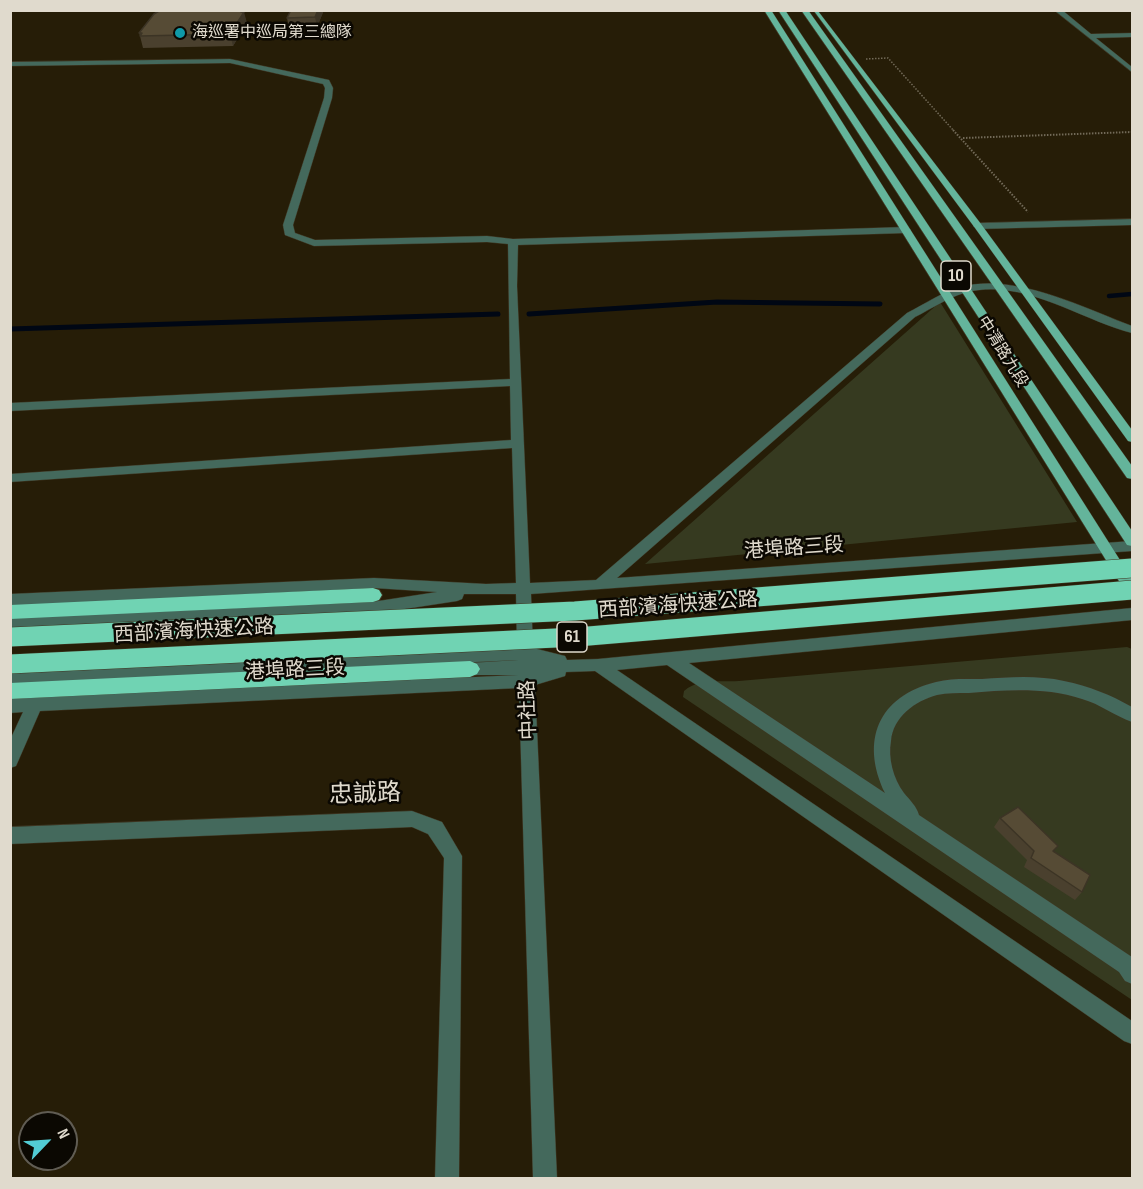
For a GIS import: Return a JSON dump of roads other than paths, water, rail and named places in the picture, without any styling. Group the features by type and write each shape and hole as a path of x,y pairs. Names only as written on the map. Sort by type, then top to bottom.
{"highway":[{"name":"西部濱海快速公路","path":"10,637 575,611 1132,568"},
{"name":"西部濱海快速公路","path":"10,664 577,637 1132,590"},
{"path":"10,612 373,595"},
{"path":"10,691 470,669"}],"main road":[{"name":"中清路九段","path":"767,10 906,230 946,298 1132,590"},
{"name":"中清路九段","path":"781,10 1132,541"},
{"name":"中清路九段","path":"804,10 1132,475"},
{"path":"816,10 978,226 1132,438"}],"street":[{"path":"1057,10 1132,69"},
{"path":"1089,36 1132,35"},
{"path":"10,64 230,62 316,78 326,82 330,88 288,225 290,235 314,243 487,239 513,242 906,230"},
{"path":"978,226 1132,222"},
{"name":"中社路","path":"513,242 515,382 545,1179"},
{"path":"600,585 911,315 946,298 965,289 999,287 1023,290 1132,330"},
{"path":"10,407 515,382"},
{"path":"10,478 518,444"},
{"name":"港埠路三段","path":"373,595 600,585 1132,546"},
{"name":"港埠路三段","path":"10,600 374,584 486,590"},
{"name":"港埠路三段","path":"10,624 372,608 486,590"},
{"name":"港埠路三段","path":"470,669 589,665 671,659 1132,614"},
{"path":"671,659 1130,969"},
{"path":"589,665 1132,1034"},
{"name":"港埠路三段","path":"10,678 589,665"},
{"name":"港埠路三段","path":"10,706 527,667"},
{"path":"927,831 903,806 889,785 881,762 880,745 884,728 889,717 909,698 938,688 1049,683 1088,693 1132,715"},
{"path":"10,761 34,705"},
{"name":"忠誠路","path":"10,836 412,819 435,828 453,856 447,1179"}],"waterway":[{"path":"1109,296 1132,294"},
{"path":"529,314 717,302 880,304"},
{"path":"10,329 498,314"}],"place":[{"name":"海巡署中巡局第三總隊","path":"180,33"}]}
